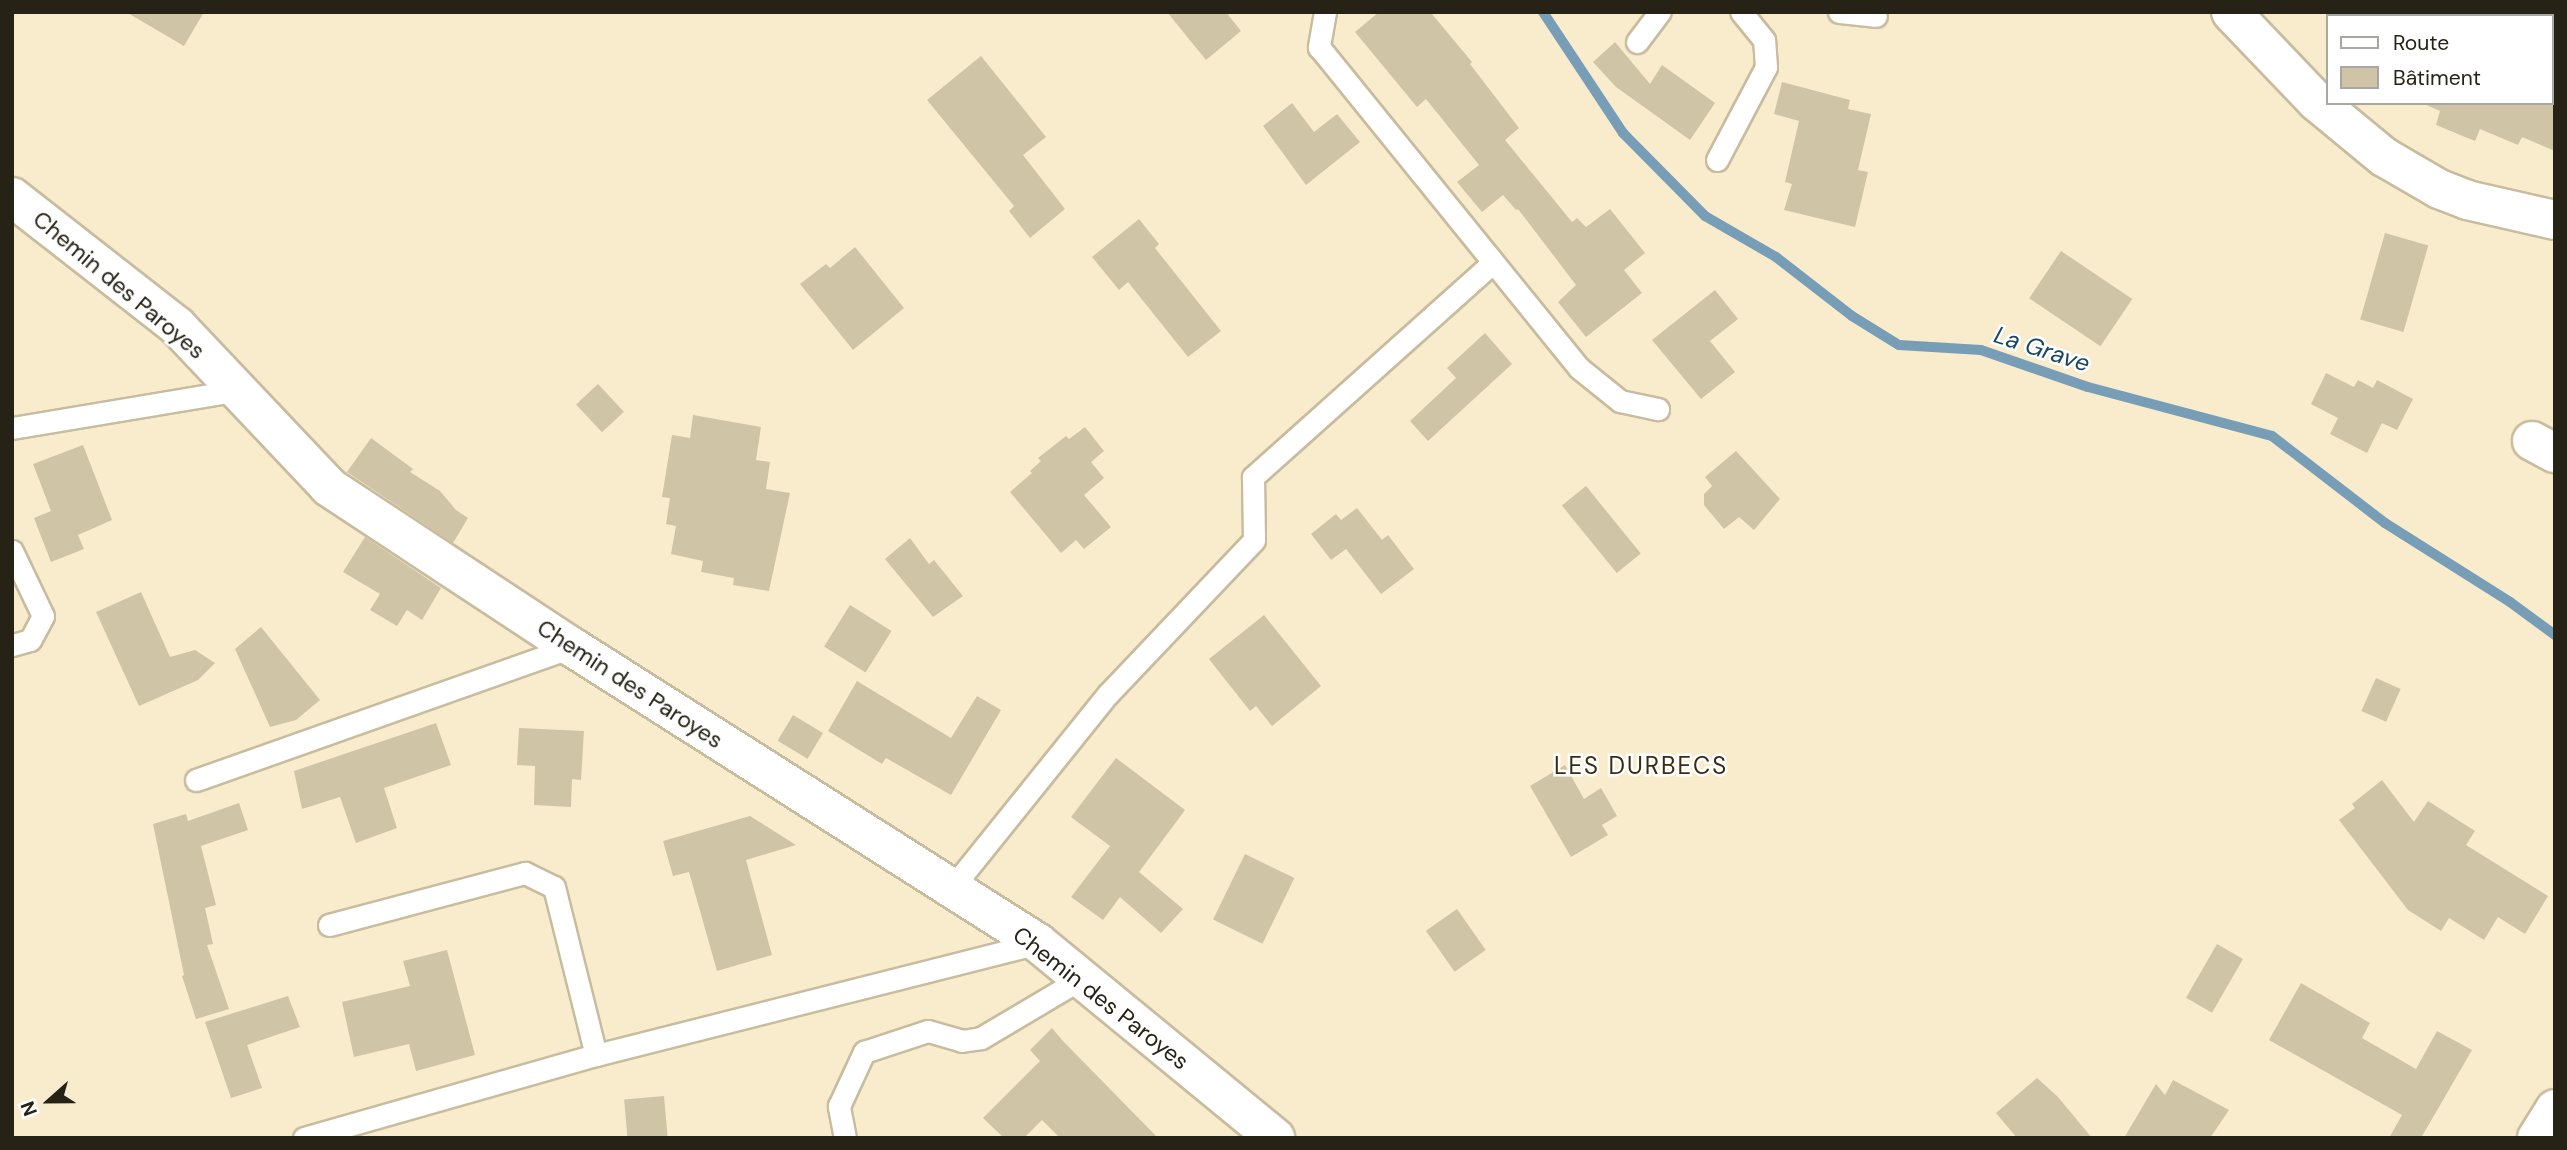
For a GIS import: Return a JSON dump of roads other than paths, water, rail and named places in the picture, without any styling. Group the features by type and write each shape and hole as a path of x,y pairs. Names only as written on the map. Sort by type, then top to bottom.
{"street":[{"path":"2231,12 2316,101 2361,119 2384,157 2439,189 2467,200 2555,220"},
{"name":"Chemin des Paroyes","path":"12,197 177,326 329,487 572,647 1038,943 1275,1138"},
{"path":"2537,1138 2555,1109"}],"lane":[{"path":"1325,12 1319,47 1579,368 1620,401 1658,409"},
{"path":"1637,42 1660,12"},
{"path":"1717,160 1766,67 1764,40 1741,12"},
{"path":"1839,12 1876,16"},
{"path":"951,889 1108,694 1254,540 1252,477 1492,263"},
{"path":"12,428 239,390"},
{"path":"12,551 43,616 30,640 12,645"},
{"path":"196,780 572,647"},
{"path":"328,925 525,873 554,887 596,1055"},
{"path":"304,1138 596,1055 1038,943"},
{"path":"845,1138 839,1106 864,1052 928,1031 962,1041 981,1038 1082,978"}],"waterway":[{"name":"La Grave","path":"1543,12 1623,133 1705,216 1776,257 1852,316 1899,345 1981,350 2088,387 2272,436 2385,523 2510,602 2555,635"}],"district":[{"name":"LES DURBECS","path":"1641,766"}]}
